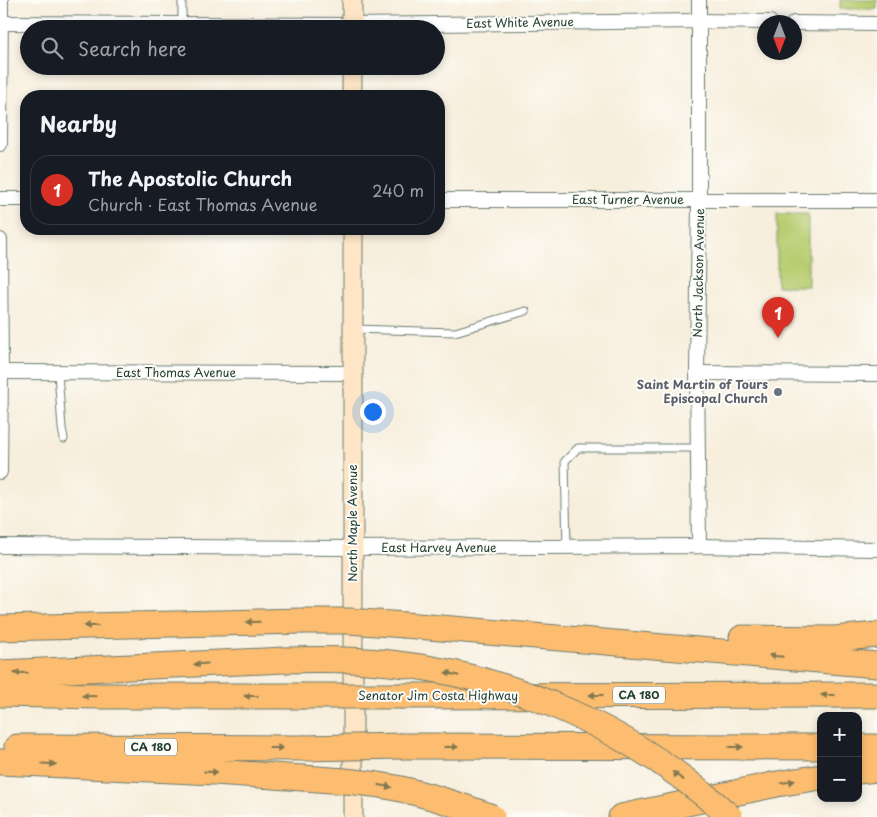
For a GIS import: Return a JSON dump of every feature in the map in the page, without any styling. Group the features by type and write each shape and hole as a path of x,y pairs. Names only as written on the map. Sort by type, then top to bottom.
{"highway":[{"path":"0,628 348,621 877,665"},
{"path":"404,625 740,638 834,639 877,635"},
{"path":"0,673 323,659 411,666 452,673 536,698 614,734 650,755 716,804 730,817"},
{"name":"Senator Jim Costa Highway","path":"0,694 99,696 877,695"},
{"name":"CA 180","path":"0,747 817,747"},
{"path":"862,747 877,747"},
{"path":"0,762 363,783 402,789 441,799 492,817"},
{"path":"862,771 877,769"},
{"path":"621,817 777,784 817,778"}],"street":[{"path":"0,144 1,0"},
{"path":"352,0 352,20"},
{"name":"North Jackson Avenue","path":"699,546 697,373 700,200 700,0"},
{"name":"East White Avenue","path":"445,26 757,22"},
{"name":"East White Avenue","path":"0,23 20,23"},
{"path":"802,23 877,24"},
{"path":"352,75 352,90"},
{"path":"0,199 20,199"},
{"name":"East Turner Avenue","path":"445,200 877,200"},
{"name":"North Maple Avenue","path":"352,235 353,811"},
{"path":"0,240 0,472"},
{"name":"East Thomas Avenue","path":"1,372 353,373"},
{"path":"697,373 877,374"},
{"name":"East Harvey Avenue","path":"0,546 353,548 699,546 877,550"}],"lane":[{"path":"182,0 182,20"},
{"path":"353,329 455,332 526,311"},
{"path":"58,373 64,439"},
{"path":"566,547 565,461 578,448 698,448"}],"green space":[{"path":"840,0 877,0 877,9 840,9"},
{"path":"777,214 808,214 808,286 777,286"}],"place":[{"name":"The Apostolic Church","path":"778,338"},
{"name":"Saint Martin of Tours Episcopal Church","path":"778,392"}]}
